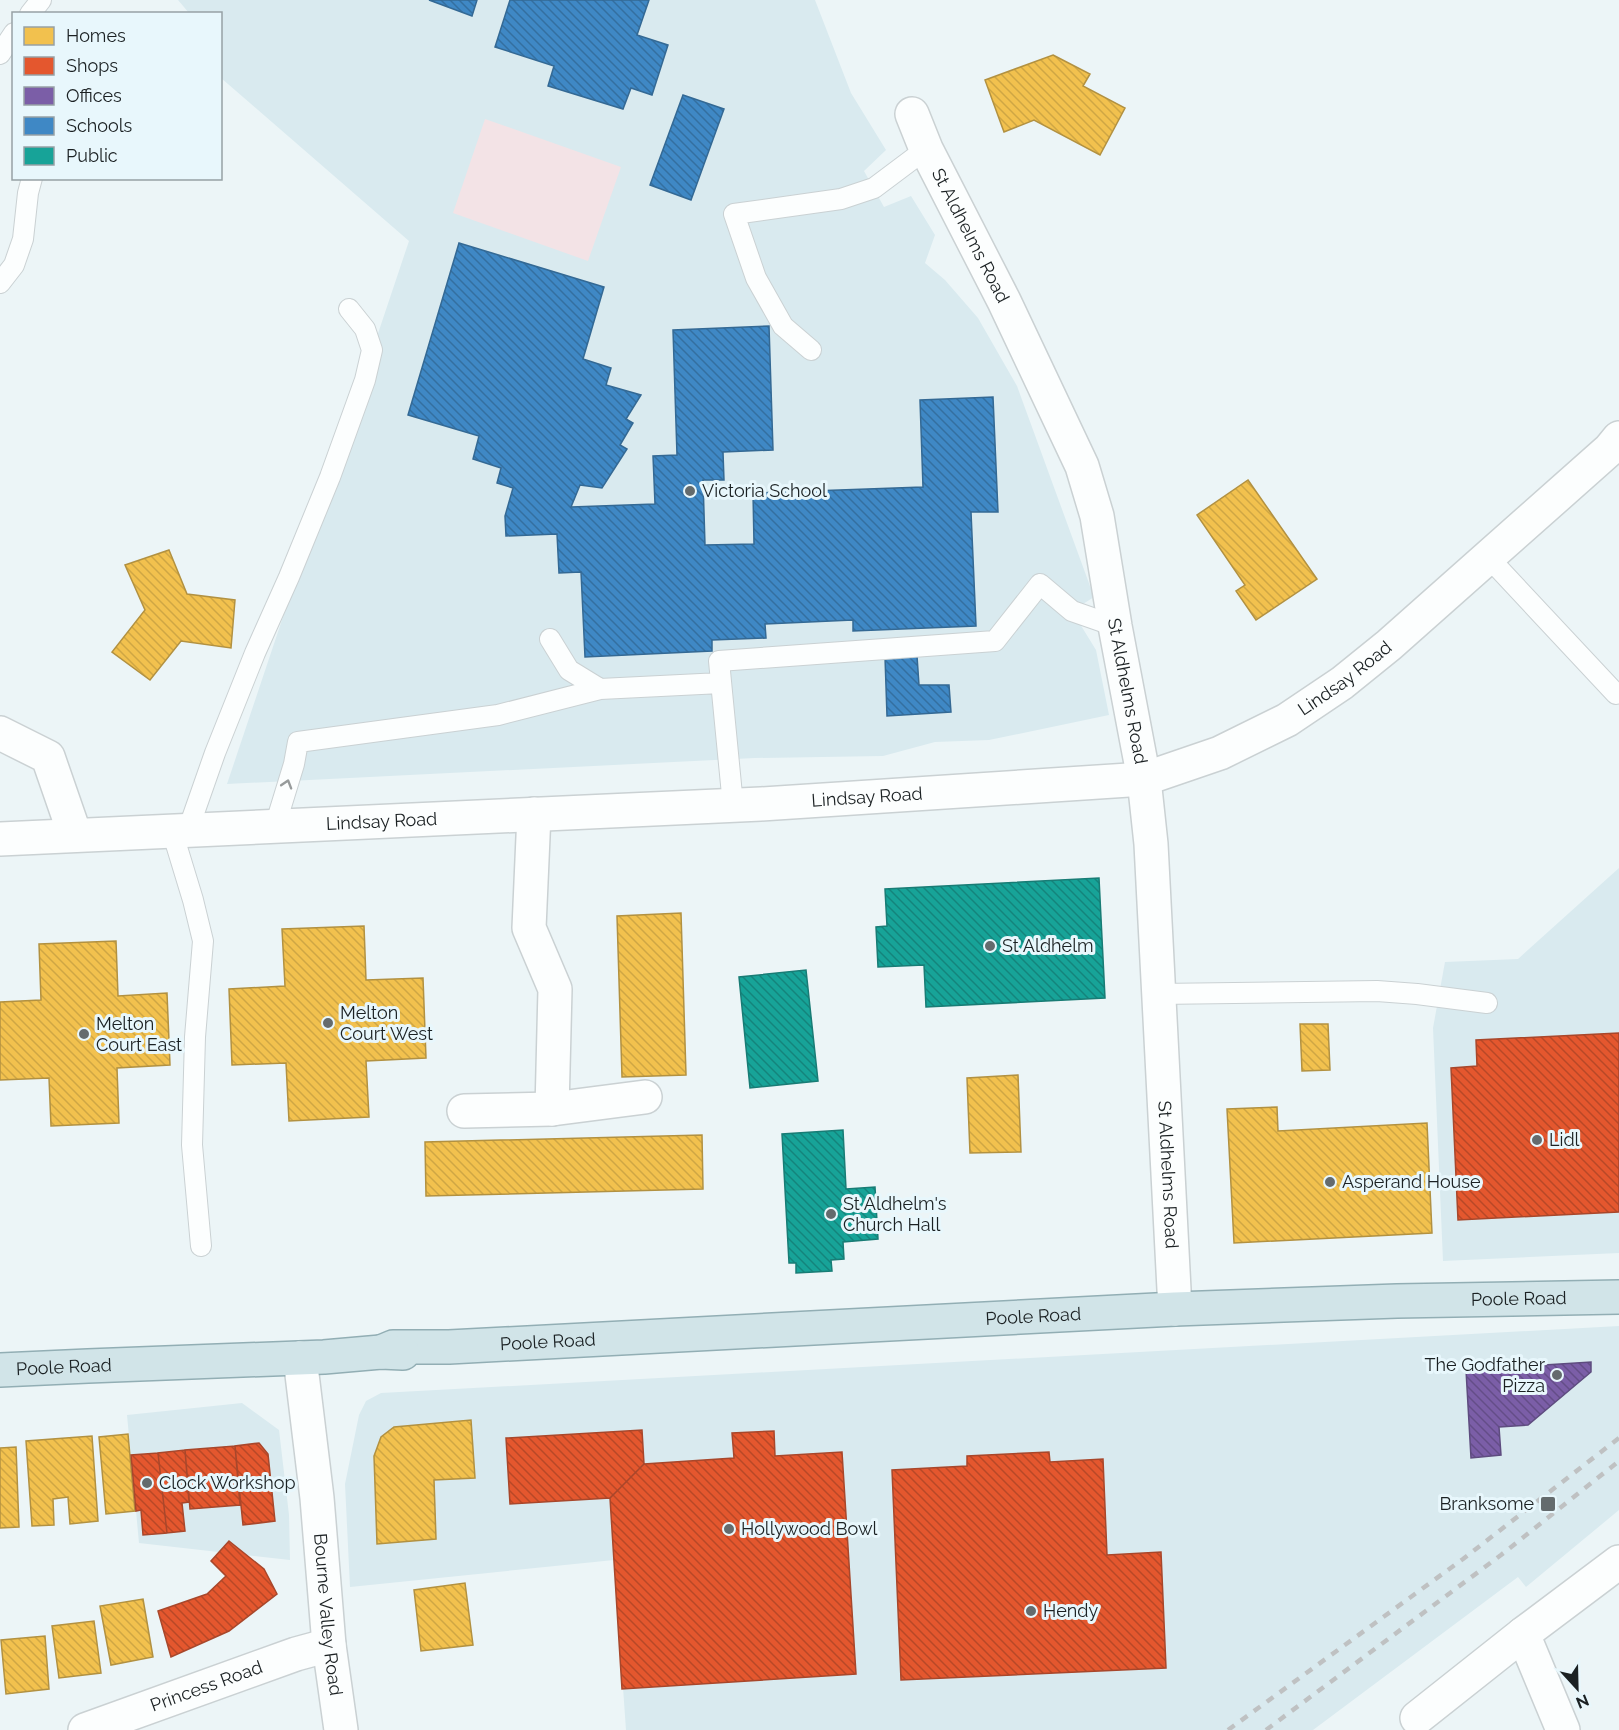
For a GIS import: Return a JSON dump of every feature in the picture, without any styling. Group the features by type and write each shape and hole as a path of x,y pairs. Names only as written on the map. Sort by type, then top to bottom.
{"highway":[{"name":"Poole Road","path":"0,1370 381,1352 427,1353 449,1347 1175,1309 1397,1301 1619,1297"}],"street":[{"name":"St Aldhelms Road","path":"912,114 926,149 1004,301 1082,466 1097,516 1144,779 1151,844 1175,1309"},
{"name":"Lindsay Road","path":"0,838 733,806 1144,779 1220,753 1287,720 1342,683 1488,557 1610,449 1619,438"},
{"path":"0,733 48,757 75,835"},
{"path":"534,814 529,928 555,989 552,1109"},
{"path":"464,1111 552,1109 645,1097"},
{"name":"Bourne Valley Road","path":"312,1357 317,1498 329,1645 340,1730"},
{"path":"1417,1718 1619,1562"},
{"path":"1523,1634 1563,1730"},
{"name":"Princess Road","path":"85,1730 296,1654 329,1645"}],"lane":[{"path":"32,12 41,0"},
{"path":"0,54 12,36"},
{"path":"811,350 783,326 761,288 734,214 841,199 874,188 926,149"},
{"path":"0,283 14,265 24,239 27,193 31,180"},
{"path":"201,1246 192,1145 195,1037 203,941 180,830 289,577 330,477 365,380 372,350 365,329 349,309"},
{"path":"1488,557 1616,694"},
{"path":"733,806 719,661 995,641 1040,584 1072,611 1115,626"},
{"path":"550,639 569,670 600,689"},
{"path":"274,826 294,764 298,742 498,715 600,689 721,683"},
{"path":"1158,994 1377,991 1487,1003"}],"shaded area":[{"name":"Victoria School","path":"178,0 815,0 851,93 886,150 864,171 884,207 911,196 935,235 925,263 945,280 978,318 1017,386 1094,597 1072,611 1096,650 1109,715 989,740 935,742 883,756 755,758 227,784 409,241 222,79 222,12 188,12"},
{"path":"485,119 621,167 588,261 453,213"},
{"path":"1619,868 1619,1253 1443,1261 1433,1028 1445,962 1518,959"},
{"path":"1619,1326 1619,1510 1526,1587 1518,1577 1313,1730 626,1730 614,1560 350,1587 345,1484 359,1415 366,1401 381,1393"},
{"path":"242,1403 279,1430 289,1515 290,1560 139,1543 127,1415"}],"building: Homes":[{"path":"1053,55 1090,74 1083,86 1125,108 1100,155 1034,120 1004,132 985,80"},
{"path":"1248,480 1317,579 1256,620 1236,591 1245,585 1197,515"},
{"path":"169,550 187,594 235,600 231,648 181,641 150,680 112,652 145,610 125,565"},
{"path":"681,913 686,1075 622,1077 617,916"},
{"name":"Melton Court West","path":"364,926 366,980 423,978 426,1058 366,1061 369,1117 289,1121 286,1063 232,1065 229,989 285,986 282,929"},
{"name":"Melton Court East","path":"116,941 118,996 167,993 170,1065 117,1068 119,1123 51,1126 49,1078 0,1080 0,1002 41,1000 39,944"},
{"path":"1300,1024 1328,1024 1330,1070 1302,1071"},
{"path":"1018,1075 1021,1152 970,1153 967,1078"},
{"name":"Asperand House","path":"1277,1107 1278,1131 1427,1123 1432,1233 1234,1243 1227,1109"},
{"path":"702,1135 703,1189 426,1196 425,1142"},
{"path":"471,1420 475,1478 434,1480 436,1539 377,1544 374,1456 381,1437 394,1427"},
{"path":"128,1434 135,1511 106,1514 99,1437"},
{"path":"92,1436 98,1521 70,1524 68,1497 53,1499 54,1525 32,1526 26,1441"},
{"path":"16,1447 19,1527 0,1528 0,1448"},
{"path":"465,1583 473,1645 421,1651 414,1590"},
{"path":"143,1599 153,1657 111,1665 100,1606"},
{"path":"94,1621 101,1673 59,1678 52,1626"},
{"path":"45,1636 49,1689 6,1694 1,1640"}],"building: Shops":[{"name":"Lidl","path":"1619,1033 1619,1212 1458,1220 1451,1068 1477,1066 1476,1040"},
{"path":"642,1430 644,1464 610,1498 510,1504 506,1438"},
{"name":"Hollywood Bowl","path":"774,1431 775,1456 842,1452 856,1674 622,1689 610,1498 644,1464 734,1458 732,1433"},
{"path":"259,1443 268,1454 275,1521 243,1525 235,1446"},
{"path":"235,1446 240,1505 190,1509 185,1450"},
{"path":"185,1450 189,1502 182,1503 185,1531 167,1533 158,1453"},
{"name":"Hendy","path":"1049,1452 1050,1462 1103,1459 1107,1555 1161,1552 1166,1668 901,1680 892,1470 967,1466 967,1456"},
{"name":"Clock Workshop","path":"158,1453 167,1533 143,1535 141,1510 136,1511 131,1455"},
{"path":"229,1541 264,1569 277,1594 229,1631 171,1657 158,1611 207,1594 226,1576 211,1561"}],"building: Offices":[{"path":"1591,1362 1591,1372 1528,1425 1499,1427 1501,1455 1471,1458 1466,1370"}],"building: Schools":[{"path":"429,0 477,0 472,16"},
{"path":"510,0 649,0 637,35 668,45 652,95 631,88 623,109 548,86 554,66 495,47"},
{"path":"683,95 724,109 691,200 650,185"},
{"path":"459,243 604,287 583,359 611,368 606,385 641,395 626,419 633,423 620,445 627,449 602,488 580,485 571,507 655,504 653,456 677,455 673,330 769,326 773,450 723,452 724,480 703,480 705,545 754,544 753,493 923,487 920,400 993,397 998,512 971,512 976,626 853,631 853,620 765,624 766,638 712,640 712,651 585,657 581,572 559,573 557,534 506,536 505,516 513,488 497,483 501,468 473,459 479,436 408,415"},
{"path":"917,656 919,685 949,685 951,712 887,716 885,657"}],"building: Public":[{"name":"St Aldhelm","path":"1099,878 1105,998 926,1007 924,965 878,967 876,927 887,926 885,889"},
{"path":"806,970 818,1081 750,1088 739,977"},
{"name":"St Aldhelm's Church Hall","path":"843,1130 846,1189 875,1187 878,1239 843,1242 844,1259 831,1260 832,1271 796,1273 796,1263 789,1263 782,1134"}],"railway":[{"path":"1228,1730 1463,1559 1619,1438"},
{"path":"1266,1730 1501,1555 1619,1461"}],"place":[{"name":"Victoria School","path":"690,491"},
{"name":"St Aldhelm","path":"990,946"},
{"name":"Melton Court West","path":"328,1023"},
{"name":"Melton Court East","path":"84,1034"},
{"name":"Lidl","path":"1537,1140"},
{"name":"Asperand House","path":"1330,1182"},
{"name":"St Aldhelm's Church Hall","path":"831,1214"},
{"name":"The Godfather Pizza","path":"1557,1375"},
{"name":"Clock Workshop","path":"147,1483"},
{"name":"Branksome","path":"1548,1504"},
{"name":"Hollywood Bowl","path":"729,1529"},
{"name":"Hendy","path":"1031,1611"}]}
